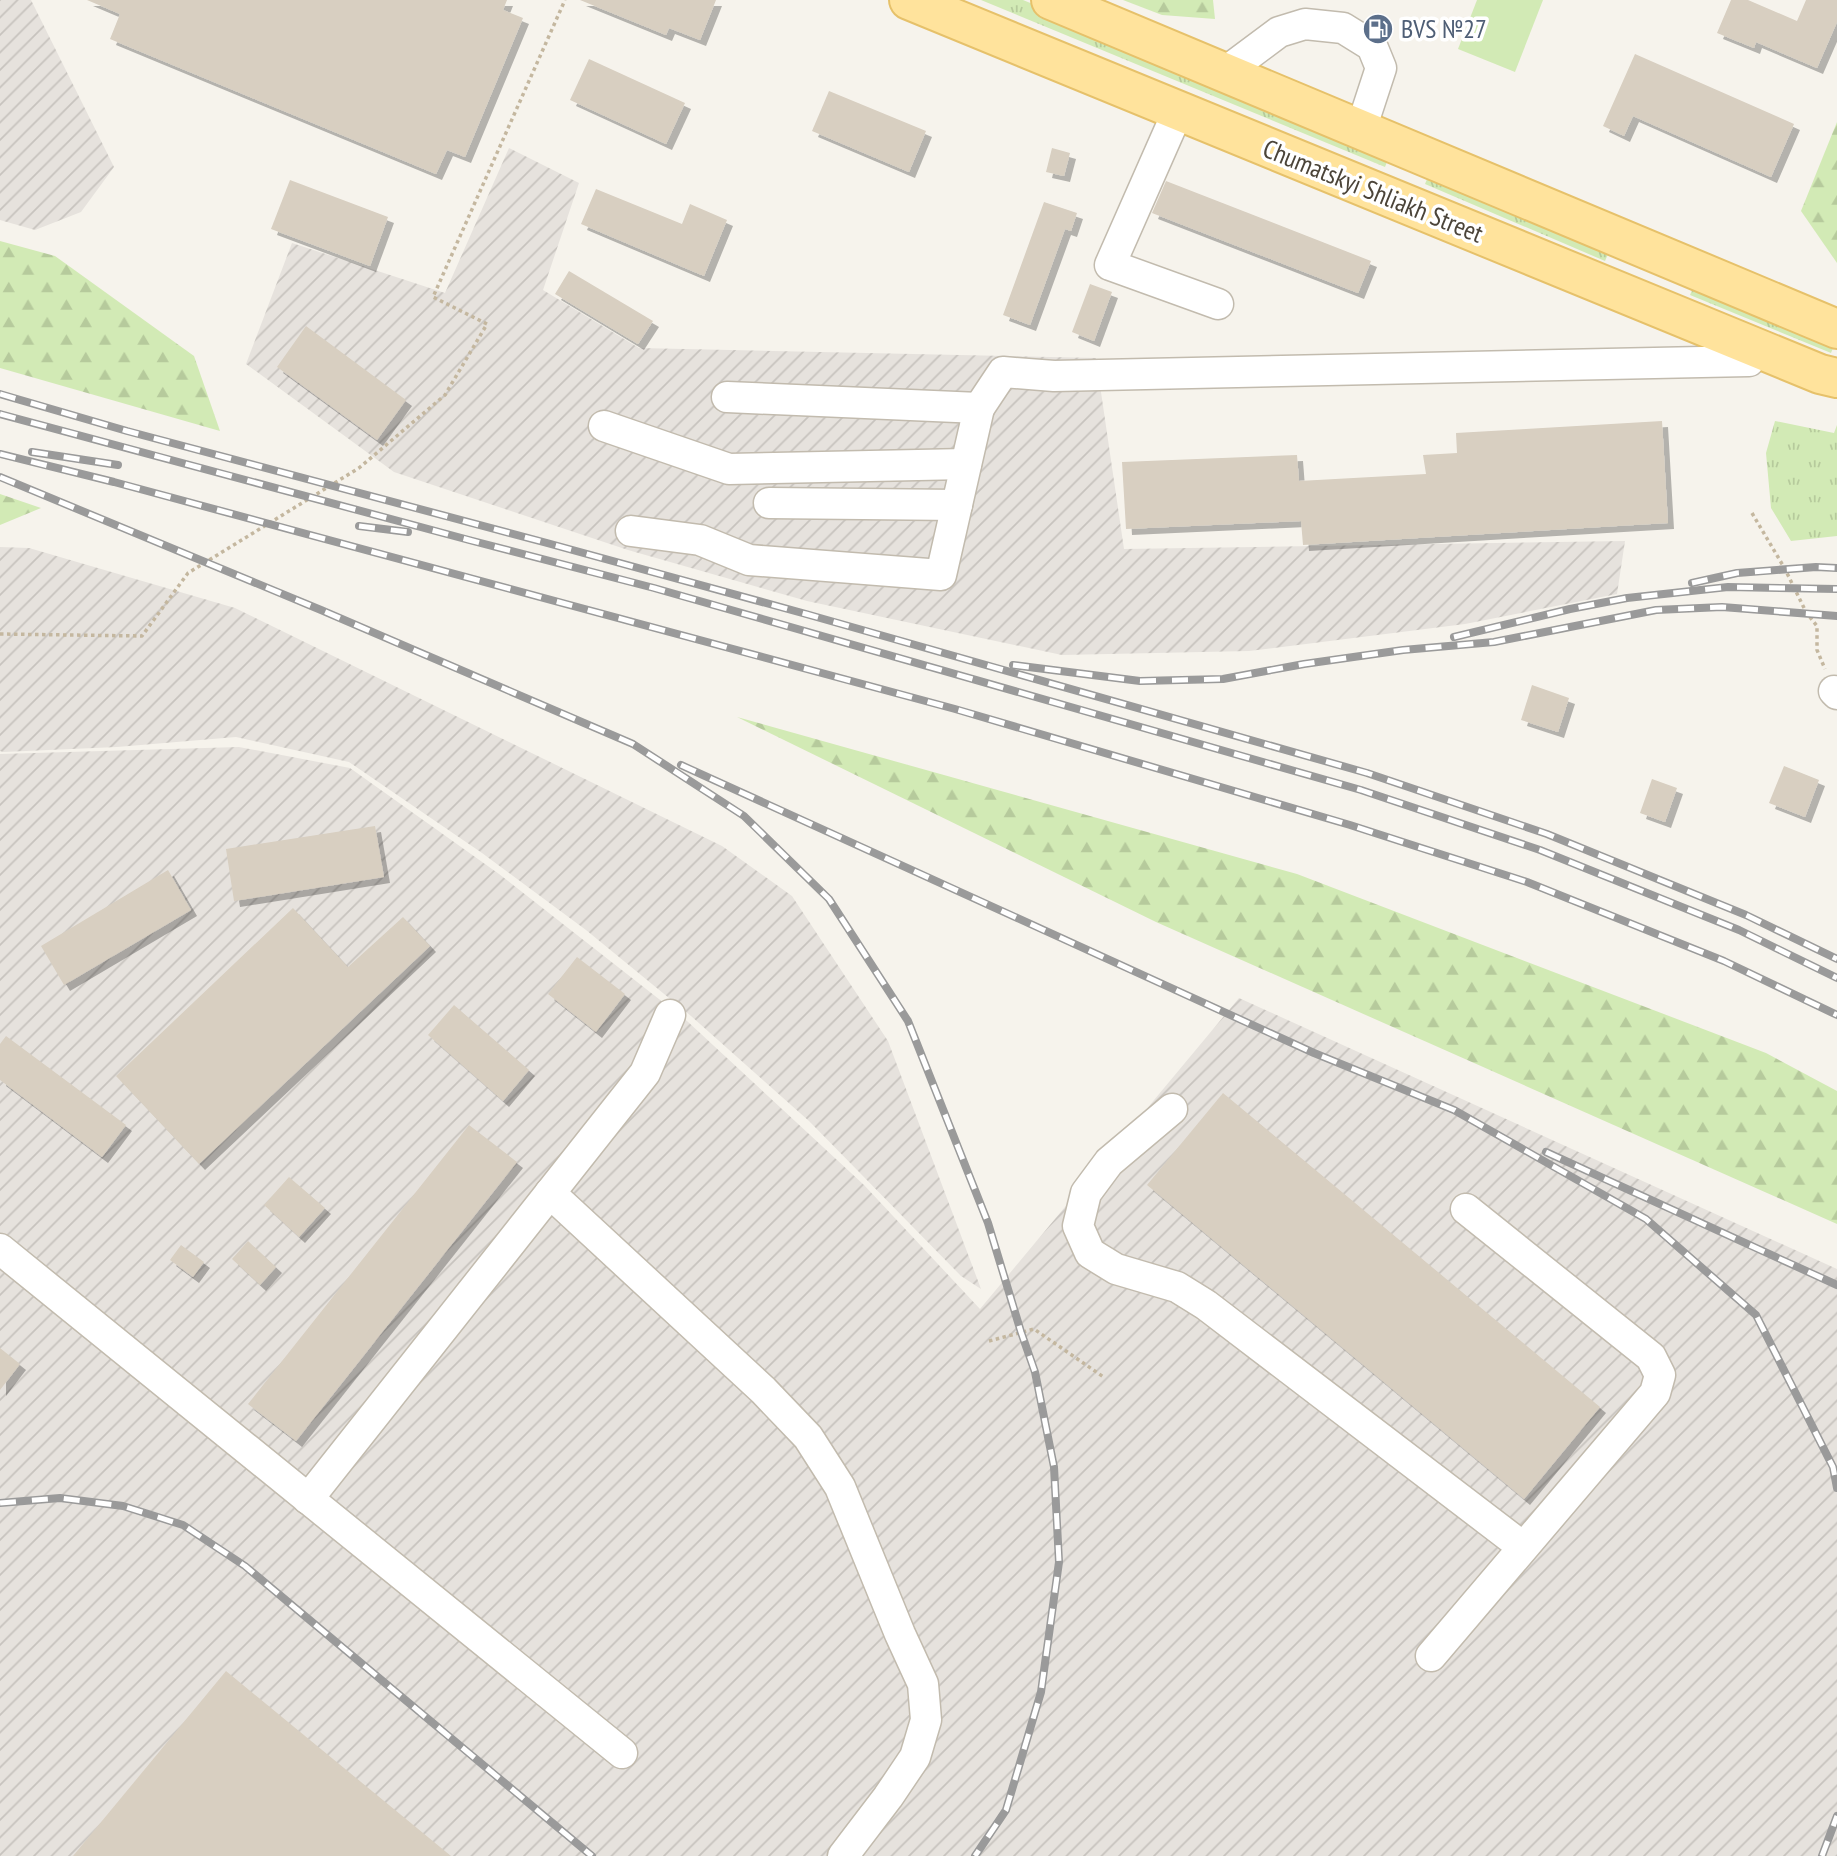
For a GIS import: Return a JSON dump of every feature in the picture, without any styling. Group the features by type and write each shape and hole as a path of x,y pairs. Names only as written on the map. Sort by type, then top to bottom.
{"main road":[{"name":"Chumatskyi Shliakh Street","path":"909,0 1820,374 1837,378"},
{"name":"Chumatskyi Shliakh Street","path":"1051,0 1837,328"}],"lane":[{"path":"1224,73 1279,32 1306,24 1343,29 1372,46 1381,68 1361,129"},
{"path":"1178,111 1110,265 1218,304"},
{"path":"631,531 700,540 749,560 941,575 979,408 1003,372 1068,376 1749,361"},
{"path":"727,397 979,408"},
{"path":"604,426 729,469 966,464"},
{"path":"769,503 957,505"},
{"path":"308,1499 645,1073 670,1015"},
{"path":"1172,1109 1109,1162 1086,1193 1078,1226 1090,1253 1116,1269 1177,1287 1206,1306 1523,1547"},
{"path":"550,1194 763,1390 808,1437 840,1487 923,1684 926,1720 915,1758 843,1856"},
{"path":"1431,1656 1655,1393 1660,1375 1651,1357 1466,1209"},
{"path":"0,1249 621,1753"}],"path":[{"path":"0,634 142,636 188,573 359,468 445,395 487,324 433,297 565,0"},
{"path":"1752,513 1817,626 1817,650 1835,692"},
{"path":"989,1341 1034,1329 1105,1378"}],"shaded area":[{"path":"0,0 31,0 114,167 81,212 35,230 0,220"},
{"path":"509,148 579,183 543,290 639,348 1096,358 1124,549 1625,541 1617,594 1465,624 1249,651 1062,655 807,601 628,550 394,472 246,364 292,243 445,293"},
{"path":"0,547 29,548 235,608 722,846 792,896 888,1041 981,1289 961,1276 809,1121 691,1016 586,930 482,853 349,762 236,737 117,747 0,751"},
{"path":"239,747 350,768 499,874 687,1021 864,1185 980,1309 1239,998 1837,1269 1837,1856 0,1856 0,754"}],"green space":[{"path":"981,0 1023,0 1391,152 1385,167"},
{"path":"1123,0 1213,0 1215,19 1162,15"},
{"path":"1477,0 1543,0 1515,72 1458,49"},
{"path":"1837,122 1837,263 1801,211"},
{"path":"1432,167 1612,245 1605,261 1425,184"},
{"path":"0,241 55,256 194,356 220,431 0,368"},
{"path":"1697,279 1837,338 1831,353 1690,295"},
{"path":"1775,421 1834,433 1837,425 1837,536 1791,541 1771,508 1766,453"},
{"path":"0,494 41,508 0,525"},
{"path":"737,717 1297,874 1766,1053 1837,1091 1837,1224 1156,922"}],"building":[{"path":"87,0 507,0 503,10 523,18 465,157 447,150 436,174 110,39 120,14"},
{"path":"580,0 716,0 700,40 669,28 666,35"},
{"path":"1731,0 1748,0 1797,21 1806,0 1837,0 1837,22 1817,68 1756,42 1754,48 1717,33"},
{"path":"1635,54 1794,124 1771,177 1633,116 1624,136 1603,126"},
{"path":"589,59 685,103 666,144 570,100"},
{"path":"829,91 926,131 909,172 812,131"},
{"path":"1052,148 1070,153 1064,176 1046,172"},
{"path":"290,180 388,217 370,266 271,229"},
{"path":"1166,181 1371,261 1358,293 1152,213"},
{"path":"596,189 682,224 690,204 727,220 704,276 581,224"},
{"path":"1044,202 1077,213 1071,231 1065,229 1030,325 1003,315"},
{"path":"569,271 653,321 638,344 555,294"},
{"path":"1090,284 1112,292 1094,341 1072,332"},
{"path":"306,326 406,400 377,440 277,367"},
{"path":"1662,421 1668,523 1303,545 1301,521 1126,529 1122,462 1297,455 1299,481 1426,474 1423,455 1457,453 1456,433"},
{"path":"1532,685 1569,698 1558,732 1521,720"},
{"path":"1784,766 1819,780 1805,817 1769,803"},
{"path":"1652,779 1677,788 1665,822 1640,813"},
{"path":"375,826 384,877 234,901 226,849"},
{"path":"168,870 191,910 64,985 41,946"},
{"path":"293,908 348,967 403,917 430,946 199,1164 116,1076"},
{"path":"577,957 625,994 596,1032 548,994"},
{"path":"454,1005 529,1070 503,1101 428,1035"},
{"path":"6,1036 126,1125 102,1157 0,1080 0,1044"},
{"path":"1223,1093 1600,1407 1524,1499 1147,1185"},
{"path":"469,1125 517,1162 296,1441 248,1404"},
{"path":"289,1177 325,1208 299,1237 264,1205"},
{"path":"248,1241 276,1267 260,1285 232,1259"},
{"path":"181,1245 204,1262 193,1277 170,1260"},
{"path":"0,1348 20,1364 0,1390"},
{"path":"226,1671 451,1856 73,1856"}],"railway":[{"path":"0,394 127,431 806,614 1367,773 1547,834 1746,915 1837,959"},
{"path":"0,414 654,588 1361,790 1540,850 1739,930 1837,978"},
{"path":"32,452 118,465"},
{"path":"0,454 114,482 955,709 1350,825 1527,882 1724,961 1837,1015"},
{"path":"0,477 321,610 633,744 744,816 829,899 908,1021 988,1223 1035,1372 1054,1467 1059,1562 1041,1692 1006,1810 975,1856"},
{"path":"359,526 408,532"},
{"path":"1692,583 1737,573 1837,568"},
{"path":"1454,637 1627,598 1728,587 1837,589"},
{"path":"1013,665 1140,681 1223,679 1403,650 1494,642 1656,610 1722,607 1837,616"},
{"path":"681,765 1314,1053 1454,1110 1646,1219 1756,1315 1833,1467 1837,1488"},
{"path":"1546,1152 1837,1285"},
{"path":"0,1503 60,1498 123,1506 183,1525 245,1566 592,1856"},
{"path":"1822,1856 1837,1816"}],"place":[{"name":"BVS №27","path":"1378,29"}]}
